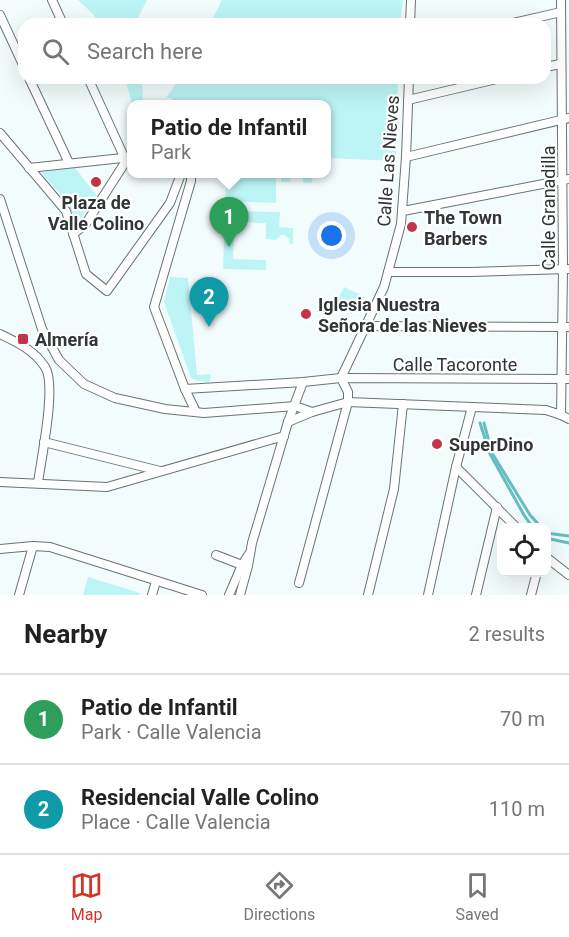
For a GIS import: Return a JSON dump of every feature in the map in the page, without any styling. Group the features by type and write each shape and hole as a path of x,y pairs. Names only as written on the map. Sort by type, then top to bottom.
{"street":[{"path":"52,0 60,18"},
{"path":"410,18 412,0"},
{"name":"Calle Granadilla","path":"561,0 561,64 566,119 565,417"},
{"path":"535,18 561,12"},
{"path":"0,15 18,54"},
{"path":"551,66 561,64"},
{"path":"32,84 69,163"},
{"path":"91,84 127,155"},
{"name":"Calle Las Nieves","path":"341,378 384,287 401,225 409,84"},
{"path":"408,100 476,84"},
{"path":"406,157 566,119"},
{"path":"0,133 66,211 86,274 107,291 170,203 179,178"},
{"path":"29,168 127,157"},
{"path":"73,234 85,225 127,159"},
{"path":"191,178 154,307 196,412"},
{"path":"403,211 566,180"},
{"path":"0,199 42,329 59,360 84,384 115,398 173,410 204,412 295,406 312,412"},
{"path":"388,272 566,269"},
{"path":"364,326 565,327"},
{"path":"0,334 24,346 46,368 50,388 38,483"},
{"path":"299,582 348,402 348,392 341,378"},
{"name":"Calle Tacoronte","path":"185,389 341,378 565,379"},
{"path":"229,595 249,552 303,382"},
{"path":"173,410 182,405 185,399 185,389"},
{"path":"289,421 348,402 546,410 565,417"},
{"path":"368,595 394,489 403,404"},
{"path":"428,595 456,467 472,407"},
{"path":"267,408 271,411 287,412 289,421"},
{"path":"0,482 107,487 284,436"},
{"path":"44,442 162,471"},
{"path":"456,467 511,523"},
{"path":"476,595 496,507"},
{"path":"19,595 33,546"},
{"path":"0,549 50,547 202,595"},
{"path":"240,595 248,566 249,552"},
{"path":"216,555 242,565"},
{"path":"551,561 569,575"},
{"path":"531,595 536,577"},
{"path":"152,595 156,581"}],"shaded area":[{"path":"78,0 147,0 138,18 95,18"},
{"path":"222,0 403,0 401,18 213,18"},
{"path":"127,84 142,84 143,100 131,100"},
{"path":"176,84 398,84 396,161 331,158 331,100 172,100 166,98"},
{"path":"75,168 97,196 78,222 66,201 41,172"},
{"path":"227,178 276,178 276,203 225,201"},
{"path":"281,178 291,178 290,182 281,182"},
{"path":"313,178 312,183 303,183 303,179"},
{"path":"225,211 280,212 279,227 293,228 293,244 290,244 285,235 281,235 276,240 266,239 266,223 234,222 233,259 266,260 266,270 223,269"},
{"path":"170,277 188,278 197,375 210,374 209,382 191,378 164,302"},
{"path":"344,287 365,297 358,309 338,299"},
{"path":"88,577 140,593 139,595 83,595"}],"waterway":[{"path":"480,423 490,454 530,523"},
{"path":"484,423 492,453 530,515 537,523"},
{"path":"551,534 569,536"},
{"path":"551,539 569,543"}],"place":[{"name":"Plaza de Valle Colino","path":"96,182"},
{"name":"The Town Barbers","path":"412,227"},
{"name":"Patio de Infantil","path":"229,247"},
{"name":"Iglesia Nuestra Señora de las Nieves","path":"306,314"},
{"name":"Residencial Valle Colino","path":"209,327"},
{"name":"Almería","path":"23,339"},
{"name":"SuperDino","path":"437,444"}]}
